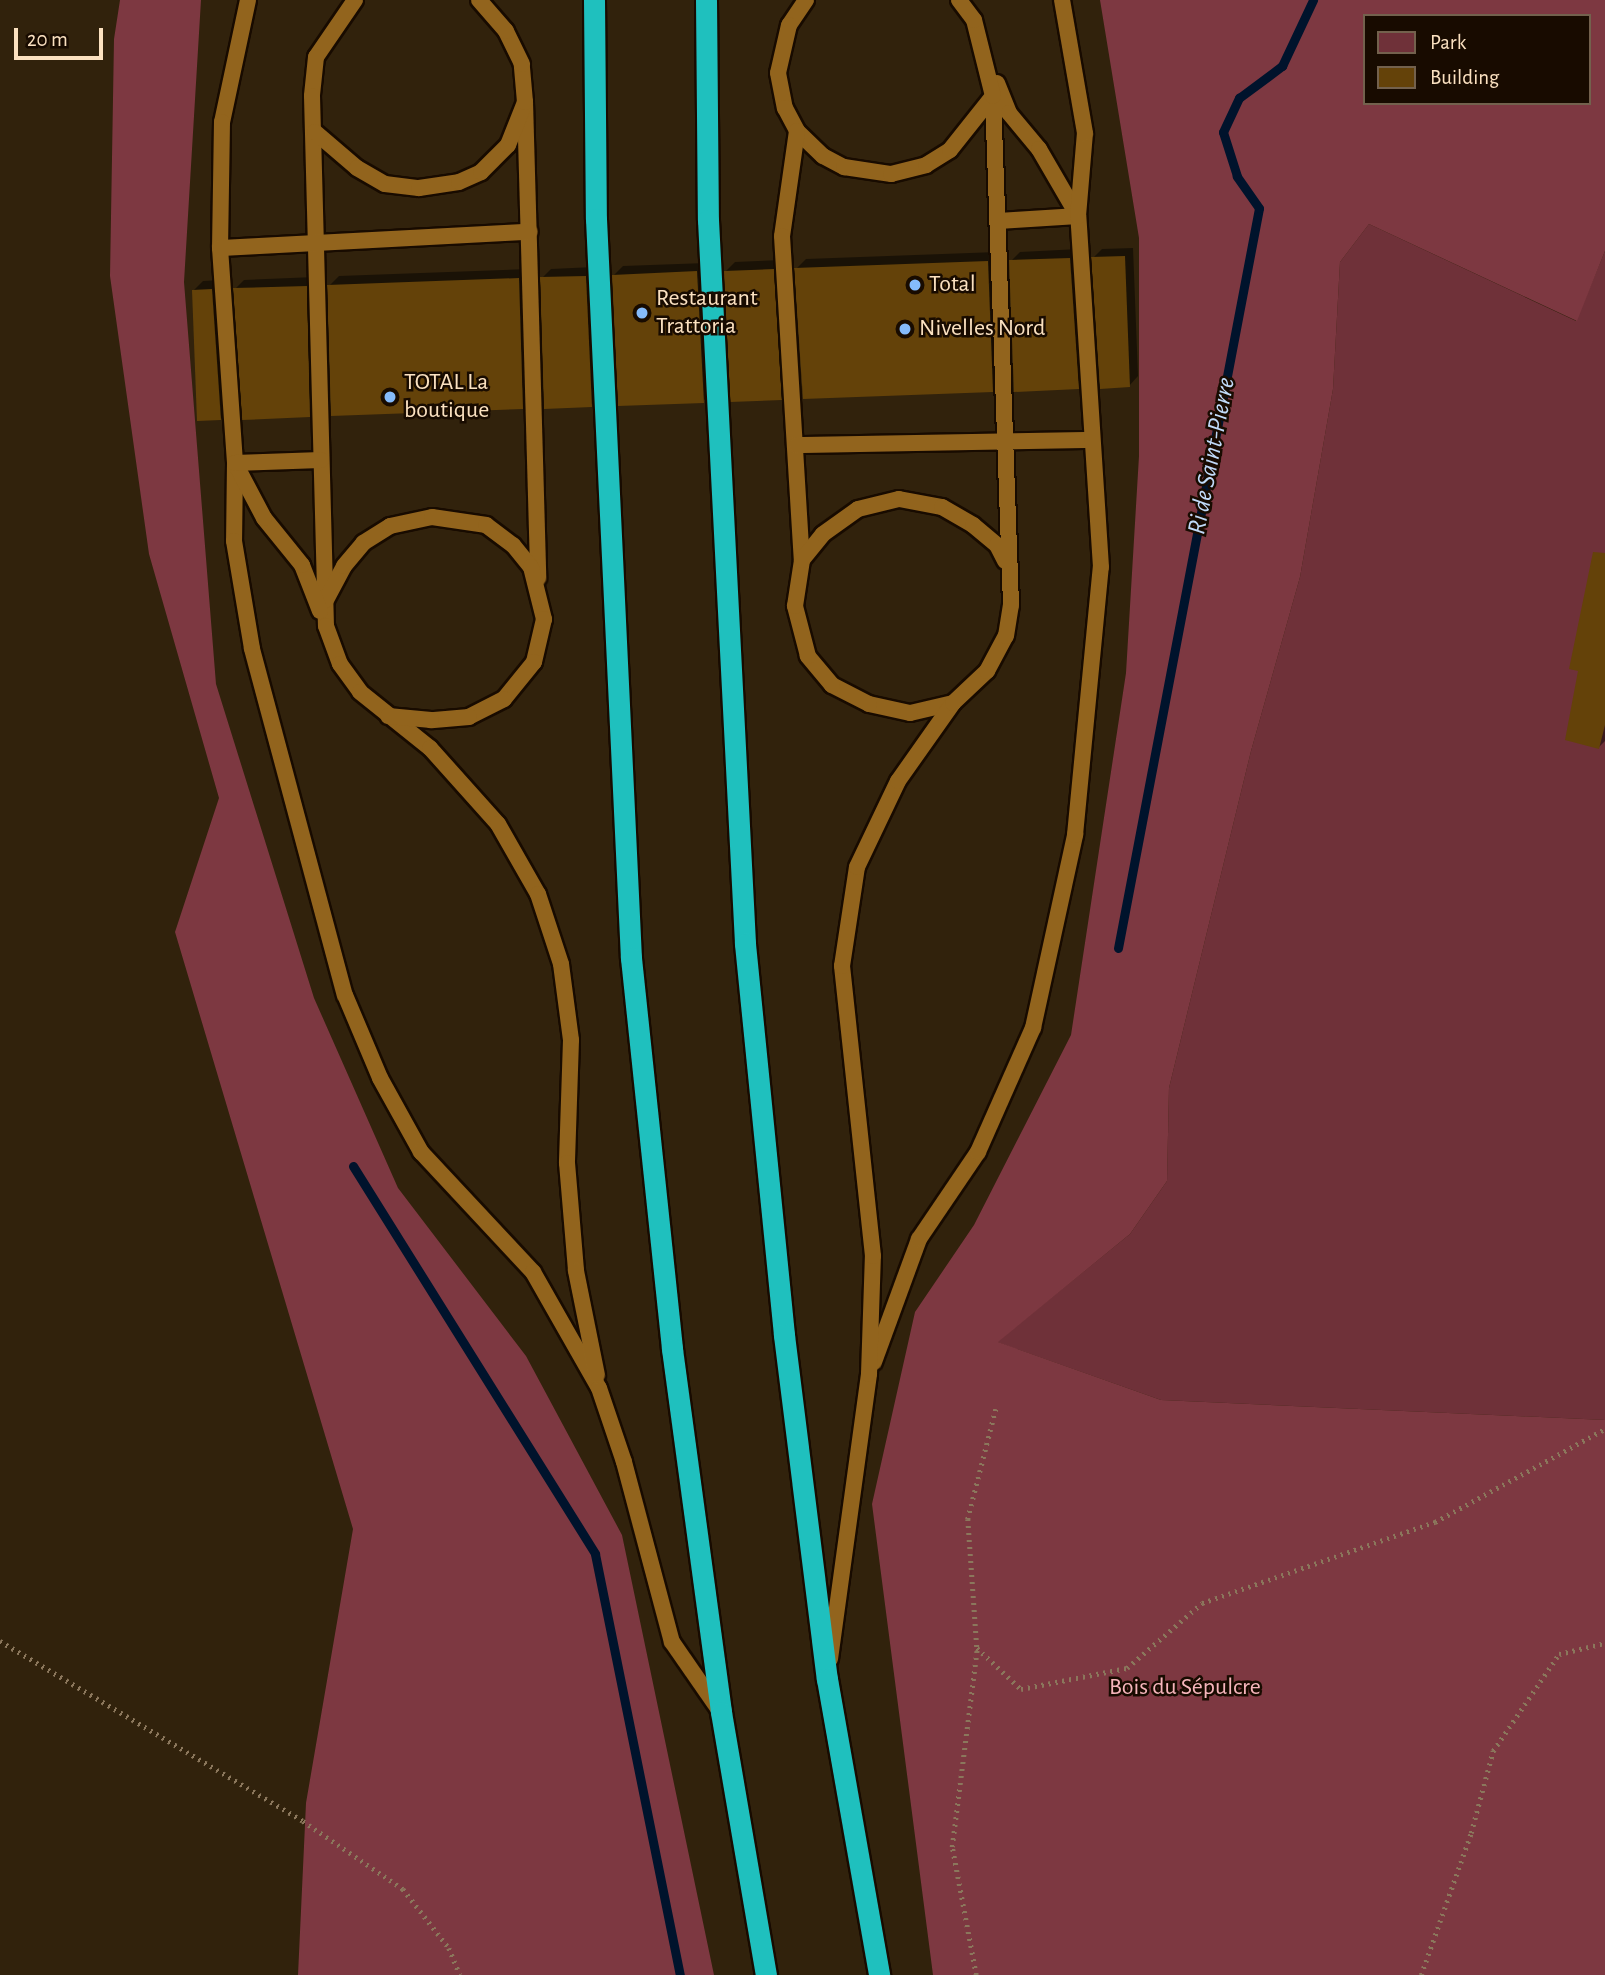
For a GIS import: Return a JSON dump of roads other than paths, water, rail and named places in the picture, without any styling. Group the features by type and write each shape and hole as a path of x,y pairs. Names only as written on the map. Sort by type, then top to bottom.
{"highway":[{"path":"594,0 596,219 631,958 672,1349 721,1712 766,1975"},
{"path":"706,0 708,220 745,944 784,1335 827,1679 879,1975"}],"lane":[{"path":"248,0 222,122 220,248 234,463 234,541 252,649 345,995 380,1078 421,1152 533,1272 599,1388"},
{"path":"326,626 315,132 316,57 355,0"},
{"path":"386,715 431,720 469,717 504,699 534,662 544,619 538,584 530,232 522,64 506,31 479,0"},
{"path":"806,0 789,25 778,73 785,108 797,131 823,156 844,167 891,174 926,165 950,150 993,96"},
{"path":"959,0 974,20 1009,113 1039,149 1078,216"},
{"path":"869,1374 919,1239 978,1152 1033,1028 1075,835 1101,567 1078,216 1085,133 1062,0"},
{"path":"827,1679 869,1374 873,1256 842,966 857,867 898,782 953,703 987,671 1006,636 1012,605 1008,567 1008,440 993,96 986,54"},
{"path":"315,132 357,168 385,184 419,188 459,182 481,172 508,145 524,102"},
{"path":"797,131 782,236 802,560 795,606 808,656 832,685 869,704 910,713 953,703"},
{"path":"998,221 1078,216"},
{"path":"220,248 317,240 530,232"},
{"path":"797,445 1091,440"},
{"path":"234,463 321,460"},
{"path":"234,463 264,517 302,565 340,664 360,692 430,748 498,824 538,894 561,964 571,1040 567,1163 576,1271 599,1388 624,1462 672,1642 721,1712"},
{"path":"802,560 823,534 858,509 900,499 942,507 973,525 997,545 1008,567"},
{"path":"324,604 344,566 363,543 390,526 432,517 486,525 513,545 538,584"}],"waterway":[{"name":"Ri de Saint-Pierre","path":"1118,948 1259,208 1237,176 1223,132 1239,98 1282,66 1313,0"},
{"path":"353,1166 595,1554 680,1975"}],"place":[{"name":"Total","path":"915,285"},
{"name":"Restaurant Trattoria","path":"642,313"},
{"name":"Nivelles Nord","path":"905,329"},
{"name":"TOTAL La boutique","path":"390,397"}],"park label":[{"name":"Bois du Sépulcre","path":"1185,1688"}]}
